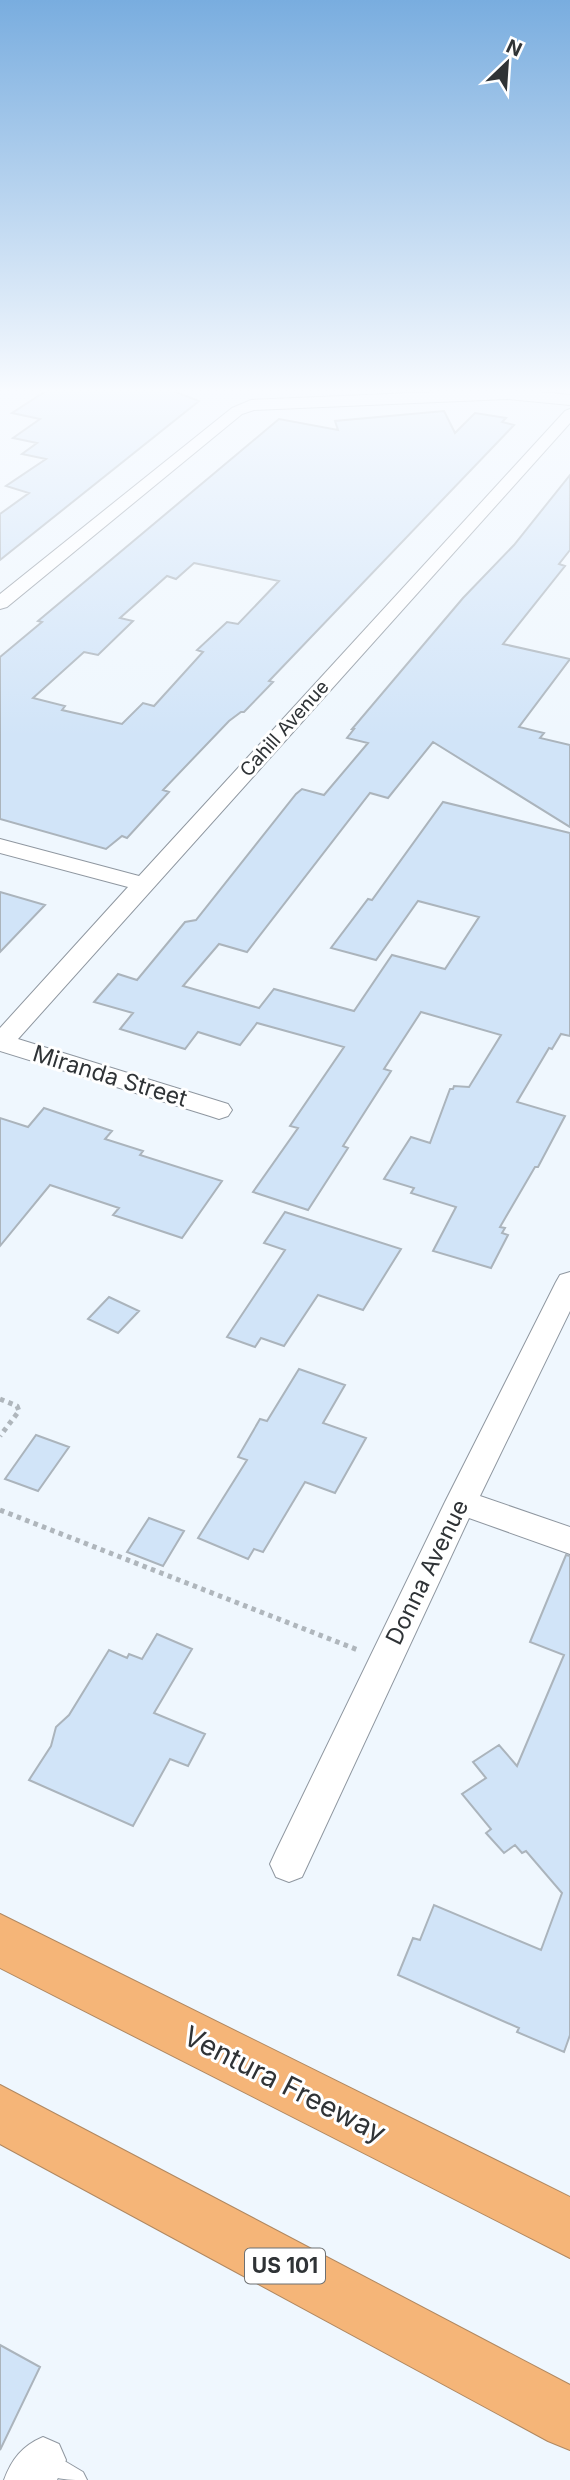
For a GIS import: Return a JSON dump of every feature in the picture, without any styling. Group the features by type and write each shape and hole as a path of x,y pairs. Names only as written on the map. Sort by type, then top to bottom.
{"highway":[{"name":"Ventura Freeway","path":"0,1940 570,2228"},
{"name":"US 101","path":"0,2113 570,2419"}],"street":[{"path":"0,603 121,505"},
{"name":"Cahill Avenue","path":"0,1043 487,505"},
{"path":"0,846 142,884"},
{"name":"Miranda Street","path":"0,1043 219,1110"},
{"name":"Donna Avenue","path":"289,1864 461,1502 570,1283"},
{"path":"461,1502 570,1541"}],"path":[{"path":"0,1399 17,1406 19,1411 0,1436"},
{"path":"0,1510 385,1660"}],"building":[{"path":"13,505 69,505 0,560 0,514"},
{"path":"177,505 438,505 269,681 273,682 244,712 229,721 163,790 169,792 127,838 122,836 106,849 0,819 0,657 42,622 38,621","holes":["194,563 279,581 238,624 227,622 197,650 203,652 154,706 143,703 122,724 62,710 65,706 33,698 84,652 98,655 133,621 120,618 167,576 176,579"]},
{"path":"546,505 570,505 570,550 559,564 565,566 503,644 570,659 519,727 544,733 540,738 570,745 570,827 433,742 388,798 370,793 247,952 219,944 183,986 259,1008 274,989 354,1011 392,955 445,969 479,917 418,901 376,960 331,948 368,899 372,900 443,802 570,833 570,1036 561,1034 552,1049 549,1048 517,1102 565,1116 538,1167 535,1167 500,1227 505,1228 502,1233 508,1235 491,1268 433,1251 456,1207 411,1193 414,1188 384,1179 411,1137 430,1143 450,1089 454,1086 469,1087 501,1035 421,1012 384,1069 391,1071 343,1146 348,1148 308,1210 253,1192 298,1128 290,1126 344,1047 257,1023 240,1045 198,1032 185,1049 120,1029 133,1013 94,1002 118,974 137,980 185,922 196,920 296,794 302,789 324,795 368,743 347,738 352,729 463,598 514,545"},
{"path":"0,892 45,905 0,952"},
{"path":"44,1108 112,1131 105,1139 143,1151 140,1155 222,1181 182,1238 113,1215 119,1208 50,1185 0,1246 0,1118 28,1127"},
{"path":"285,1212 401,1249 363,1310 318,1295 284,1346 261,1338 255,1347 227,1337 285,1250 264,1243"},
{"path":"109,1297 139,1311 118,1333 88,1319"},
{"path":"299,1369 345,1385 323,1423 366,1438 335,1493 305,1482 263,1552 254,1549 248,1559 198,1538 247,1460 238,1457 260,1419 267,1421"},
{"path":"36,1435 69,1447 38,1491 5,1479"},
{"path":"149,1518 184,1531 163,1566 127,1552"},
{"path":"566,1555 570,1556 570,2035 564,2052 517,2032 519,2028 398,1975 413,1938 420,1940 434,1905 541,1950 562,1893 526,1851 522,1853 515,1845 504,1853 486,1833 491,1829 462,1794 486,1778 473,1762 499,1745 517,1766 564,1655 530,1642"},
{"path":"157,1634 192,1649 154,1713 205,1734 188,1766 170,1759 133,1826 29,1780 51,1746 56,1727 69,1715 109,1650 127,1658 129,1654 142,1659"},
{"path":"0,2345 40,2367 0,2450"}]}
